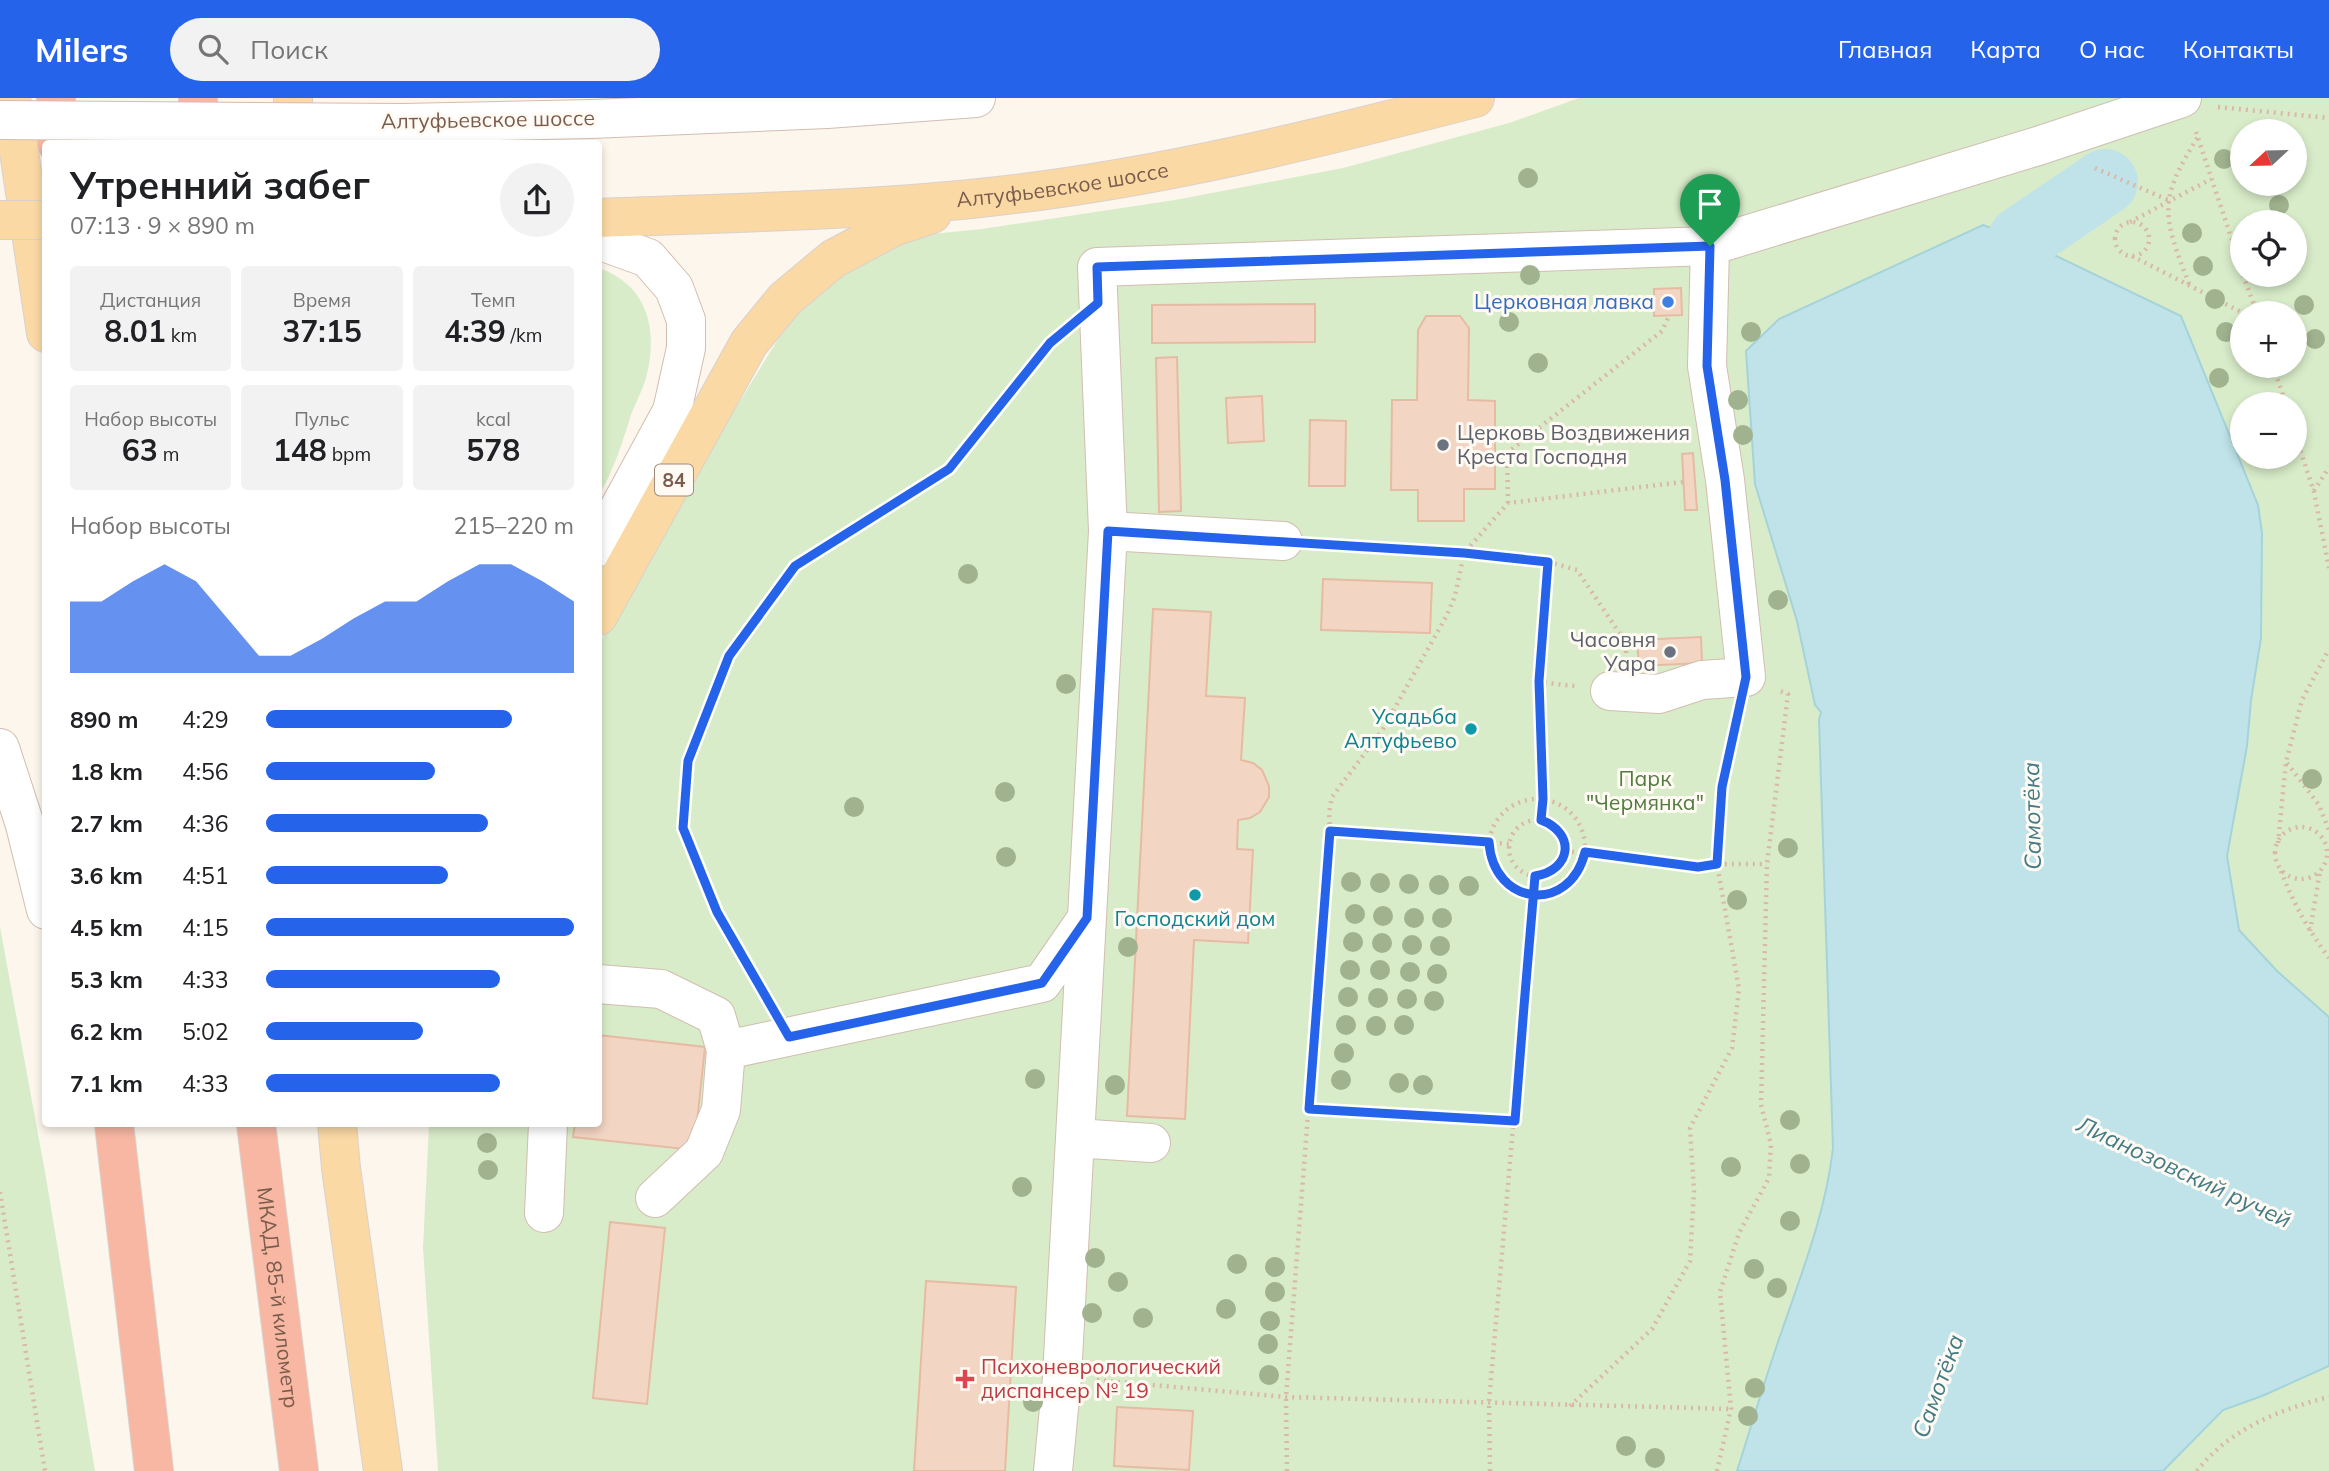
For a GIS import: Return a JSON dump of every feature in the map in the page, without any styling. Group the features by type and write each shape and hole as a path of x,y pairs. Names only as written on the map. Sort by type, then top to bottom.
{"highway":[{"path":"56,98 57,140"},
{"path":"198,98 198,140"},
{"path":"114,1127 154,1471"},
{"name":"МКАД, 85-й километр","path":"256,1127 299,1471"}],"main road":[{"path":"11,98 42,306"},
{"path":"293,98 293,140"},
{"name":"Алтуфьевское шоссе","path":"602,218 833,208 981,198 1122,177 1323,137 1475,98"},
{"name":"84","path":"602,609 750,343 785,299 833,259 892,227 981,198"},
{"path":"0,220 42,220"},
{"path":"337,1127 383,1471"},
{"path":"341,1168 347,1127"}],"street":[{"path":"593,118 659,98"},
{"name":"Алтуфьевское шоссе","path":"0,120 402,123 827,109 976,98"},
{"path":"1053,1471 1062,1377 1108,531 1097,267 1710,246 2041,145 2196,110"},
{"path":"602,241 648,258 674,288 686,320 684,360 672,411 602,540"},
{"path":"1618,691 1659,694 1702,680 1746,677 1725,480 1707,366 1710,246"},
{"path":"1108,531 1283,541"},
{"path":"0,748 42,895"},
{"path":"726,1050 1042,983 1087,918"},
{"path":"602,984 661,989 716,1016 726,1050 721,1110 704,1152 655,1198"},
{"path":"100,1127 125,1232"},
{"path":"544,1213 548,1127"},
{"path":"1075,1138 1151,1143"}],"path":[{"path":"2230,234 2198,137 2196,110 2329,118"},
{"path":"2189,284 2168,224 2168,200 2179,166 2198,137"},
{"path":"2041,145 2168,200"},
{"path":"2211,179 2121,225 2116,232 2115,241 2124,255 2132,256 2230,306"},
{"path":"2129,222 2138,223 2146,229 2149,237 2148,247 2141,254 2132,256"},
{"path":"789,1037 717,912 683,828 688,761 729,656 795,566 949,469 1050,343 1098,303"},
{"path":"1508,503 1507,453 1662,331 1669,316"},
{"path":"2314,492 2329,467"},
{"path":"2306,469 2314,492 2329,568"},
{"path":"1287,1471 1286,1397 1332,797 1383,729 1447,615 1455,596 1464,553 1508,503 1684,482"},
{"path":"1283,541 1464,553 1548,562 1577,570 1626,643 1618,691 1539,681"},
{"path":"1541,820 1543,799 1539,681 1548,562"},
{"path":"2329,649 2302,700 2286,762 2275,854 2291,899 2329,958"},
{"path":"1570,1406 1652,1329 1689,1261 1693,1191 1689,1128 1732,1048 1739,989 1717,864 1722,787 1746,677 1788,694 1768,864 1761,1105 1770,1143 1769,1178 1739,1233 1720,1292 1731,1409 1717,1471"},
{"path":"2286,762 2319,805 2329,830"},
{"path":"1543,799 1558,803 1570,812 1584,837 1585,852 1581,867 1567,884 1548,894 1533,895 1518,891 1505,883 1490,858 1489,842 1493,827 1501,815 1513,805 1543,799"},
{"path":"1541,820 1554,825 1563,836 1566,851 1560,864 1549,874 1535,876 1520,871 1511,859 1509,844 1515,830 1526,821 1541,820"},
{"path":"2278,843 2282,835 2301,827 2319,834 2328,850 2326,862 2312,877 2293,878 2284,873 2278,864"},
{"path":"1330,831 1509,844"},
{"path":"1566,851 1698,867 1717,864 1768,864"},
{"path":"2310,932 2320,871"},
{"path":"1490,1471 1489,1402 1535,876"},
{"path":"1309,1109 1515,1121"},
{"path":"0,1192 45,1471"},
{"path":"1062,1377 1286,1397 1731,1409"},
{"path":"2197,1471 2211,1452 2249,1427 2304,1403 2329,1397"}],"green space":[{"name":"Парк \"Чермянка\"","path":"1579,98 2329,98 2329,1471 438,1471 423,1248 429,1127 602,1127 602,639 676,505 780,336 819,283 902,237 982,229 1175,200 1343,168 1509,123"},
{"path":"602,270 628,285 638,297 645,310 651,340 644,384 602,490"},
{"path":"0,927 45,1172 95,1471 0,1471"}],"water":[{"name":"Лианозовский ручей","path":"1983,225 2021,239 2181,316 2230,436 2230,469 2243,469 2258,505 2262,533 2261,638 2247,746 2227,856 2239,930 2277,971 2329,1017 2329,1366 2223,1410 2163,1471 1737,1471 1817,1225 1833,1148 1819,720 1821,712 1815,705 1797,621 1755,484 1746,351 1779,319"}],"building":[{"name":"Церковная лавка","path":"1681,288 1682,315 1654,316 1654,289"},
{"path":"1315,304 1315,342 1152,343 1152,305"},
{"name":"Церковь Воздвижения Креста Господня","path":"1426,316 1460,316 1469,328 1468,400 1495,401 1495,489 1464,489 1464,521 1418,521 1418,490 1391,490 1392,400 1417,400 1418,330"},
{"path":"1177,357 1181,511 1159,512 1156,358"},
{"path":"1262,396 1264,441 1228,443 1226,398"},
{"path":"1310,420 1346,421 1345,486 1309,486"},
{"path":"1693,453 1697,510 1685,510 1682,454"},
{"path":"1323,579 1432,583 1430,633 1321,630"},
{"name":"Господский дом","path":"1153,609 1211,612 1206,696 1245,698 1241,760 1253,763 1262,770 1269,786 1269,797 1260,812 1250,818 1238,820 1237,849 1253,850 1248,943 1194,940 1185,1119 1127,1116"},
{"name":"Часовня Уара","path":"1701,637 1702,663 1639,666 1637,640"},
{"path":"602,1035 705,1047 694,1150 573,1137 575,1127 602,1127"},
{"path":"610,1222 665,1228 647,1404 593,1398"},
{"name":"Психоневрологический диспансер № 19","path":"926,1281 1016,1287 1005,1471 914,1471"},
{"path":"1117,1407 1193,1411 1189,1470 1114,1466"}],"waterway":[{"name":"Самотёка","path":"2023,329 2021,239 2105,182"}],"place":[{"name":"Церковная лавка","path":"1668,302"},
{"name":"Церковь Воздвижения Креста Господня","path":"1443,445"},
{"name":"Часовня Уара","path":"1670,652"},
{"name":"Усадьба Алтуфьево","path":"1471,729"},
{"name":"Господский дом","path":"1195,895"},
{"name":"Психоневрологический диспансер № 19","path":"965,1379"}],"route":[{"path":"1710,246 1097,267 1098,303 1050,343 949,469 795,566 729,656 688,761 683,828 717,912 789,1037 1042,983 1087,918 1108,531 1464,553 1548,562 1539,681 1543,799 1541,820 1554,825 1563,836 1566,851 1560,864 1549,874 1535,876 1533,895 1515,1121 1309,1109 1330,831 1489,842 1490,858 1505,883 1518,891 1533,895 1548,894 1573,879 1581,867 1585,852 1698,867 1717,864 1722,787 1746,677 1725,480 1707,366 1710,246"}]}
